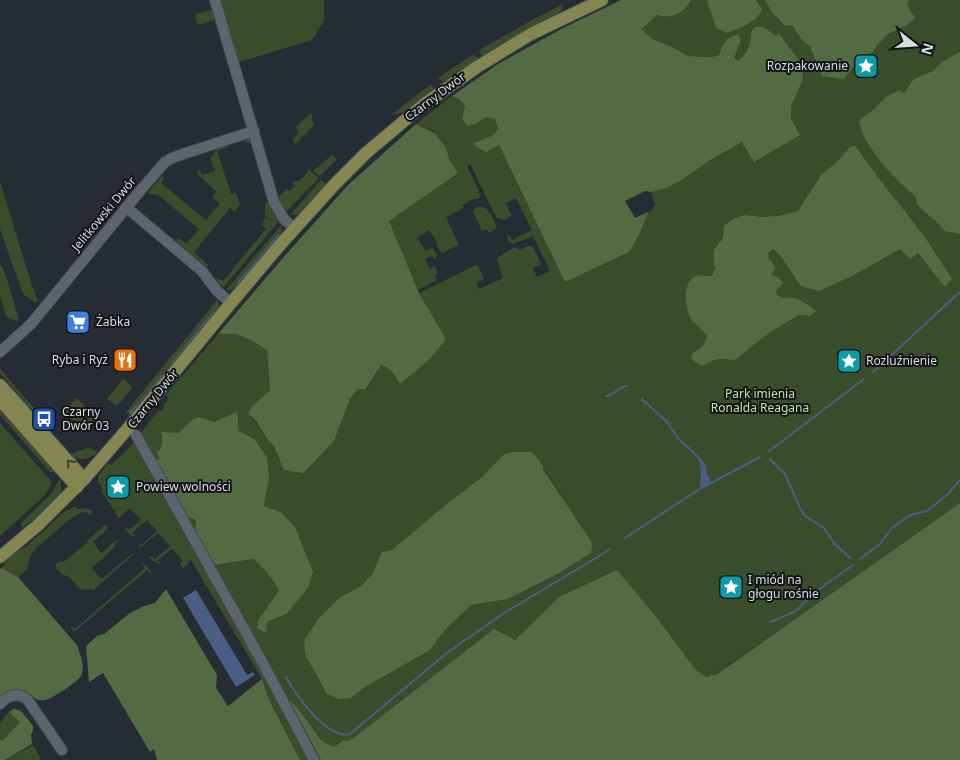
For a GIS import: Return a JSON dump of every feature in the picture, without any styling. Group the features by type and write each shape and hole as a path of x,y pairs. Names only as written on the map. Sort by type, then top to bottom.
{"main road":[{"name":"Czarny Dwór","path":"0,557 38,525 81,483 231,303 295,229 366,153 442,91 477,67 552,23 602,0"},
{"path":"0,385 81,483"},
{"path":"0,400 62,470 81,483"},
{"path":"62,470 65,481 63,501"}],"street":[{"path":"215,0 274,202 284,219 295,229"},
{"name":"Jelitkowski Dwór","path":"0,352 31,324 159,169 172,158 254,131"},
{"path":"126,207 202,271 217,291 231,303"},
{"path":"136,435 265,667 314,760"},
{"path":"0,704 5,699 14,695 28,699 62,750"}],"green space":[{"path":"221,0 324,0 324,21 312,40 239,62"},
{"path":"621,0 691,0 680,12 669,16 657,15 642,29 652,39 688,56 711,57 719,55 727,39 738,35 741,40 734,58 738,61 748,48 751,33 755,27 763,27 776,36 779,34 801,63 803,79 791,106 791,119 800,135 754,162 742,142 710,160 680,181 666,188 651,192 645,191 625,201 635,218 648,212 640,233 629,252 565,282 499,145 486,152 472,144 493,135 498,129 495,119 486,117 476,124 467,126 462,119 465,106 459,99 452,96 498,64 561,29"},
{"name":"Park imienia Ronalda Reagana","path":"691,0 707,0 710,9 727,33 753,20 762,9 756,0 960,0 960,503 716,674 706,677 695,670 658,619 559,597 515,640 355,737 348,741 342,740 334,747 322,741 295,705 289,701 321,760 300,760 270,702 262,679 191,560 183,569 180,564 183,561 172,549 158,560 161,564 153,561 150,557 152,556 155,559 170,546 158,533 141,547 138,542 142,545 157,531 147,520 132,533 134,536 132,537 125,527 129,530 141,520 130,508 119,518 102,492 99,482 97,484 99,475 108,463 111,465 128,449 159,410 161,411 169,398 166,395 218,334 236,334 267,350 270,390 251,407 248,414 274,446 334,441 350,399 357,389 367,389 381,365 391,370 400,383 446,339 419,293 476,265 484,279 476,283 479,289 503,278 497,261 498,257 515,247 519,250 528,246 533,247 541,264 533,268 537,277 550,271 533,236 513,244 508,241 509,234 512,240 532,230 516,198 506,203 512,216 504,220 497,218 470,164 467,166 480,197 462,205 464,208 446,217 459,245 442,253 429,230 417,238 426,251 432,248 437,255 434,259 432,256 425,259 430,269 435,266 438,273 435,276 437,280 418,290 388,220 457,173 450,161 446,148 434,131 416,124 452,96 459,99 465,107 462,119 476,124 486,117 495,119 498,129 493,135 473,144 499,145 565,282 640,233 648,212 655,205 651,192 660,189 740,40 737,35 730,37 725,42 719,55 711,57 688,56 652,39 642,29 657,15 670,16 689,4","holes":["239,418 237,426 239,431 254,439 269,477 264,506 281,512 286,614 267,622 259,619 279,590 274,582 254,559 212,565 194,532 196,523 191,518 185,516 155,461 160,458 157,453 160,448 161,433 178,433 192,420 214,422 222,419","504,454 543,468 561,495 559,573 508,599 471,605 446,629 429,651 365,687 351,698 305,639 318,619 339,598 361,586 372,574 382,553 392,550 482,477"]},
{"path":"707,0 756,0 762,9 760,14 752,21 727,33 716,28"},
{"path":"765,0 909,0 907,5 915,18 907,25 888,34 873,52 858,61 844,79 822,76 810,46 803,41 792,25 785,26 772,12"},
{"path":"563,4 561,11 555,16 485,56 482,56 480,53 481,49"},
{"path":"213,9 215,20 198,25 195,15"},
{"path":"960,52 960,234 945,231 917,205 916,197 894,177 875,154 864,137 859,122 887,96 900,90 904,93 914,79 933,71 942,62"},
{"path":"472,55 476,56 478,60 449,81 442,81 438,78"},
{"path":"431,84 434,90 408,111 391,115"},
{"path":"311,113 314,125 295,145 292,135 294,138 298,134 296,127"},
{"path":"416,124 435,133 446,148 450,161 458,173 389,221 419,293 446,339 430,359 400,384 391,370 381,365 366,389 357,389 350,399 334,441 303,473 284,470 274,446 256,421 248,414 251,407 270,390 267,350 236,334 218,334 348,185"},
{"path":"249,137 253,142 278,222 224,287 219,284 216,280 217,278 223,281 266,229 262,225 265,218 275,221 265,217 265,203 269,201 252,143 245,141"},
{"path":"227,146 217,151 231,194 236,193 240,204 235,212 230,208 194,252 208,265 207,267 176,241 178,238 187,243 199,229 157,194 150,195 148,193 162,176 164,178 161,183 206,220 220,204 212,197 217,192 197,174 200,170 202,175 215,171 210,157 213,156 216,149"},
{"path":"851,146 856,147 904,210 952,279 945,287 918,253 910,259 900,249 852,276 819,291 801,286 780,255 773,249 768,253 769,260 775,269 771,275 778,277 783,283 777,289 776,294 783,298 799,300 816,311 810,316 799,315 770,332 735,360 718,359 702,366 695,362 691,358 694,352 703,346 707,336 690,317 686,305 686,291 691,279 696,276 712,276 716,268 714,265 714,250 723,238 724,226 733,219 745,215 778,216 798,211 822,174 835,164"},
{"path":"332,155 337,159 320,176 313,171"},
{"path":"308,169 319,178 287,211 280,203 278,197 287,189 289,191 295,186 293,183 299,181 307,173"},
{"path":"321,180 327,185 302,212 290,215"},
{"path":"0,181 38,301 36,303 23,294 0,229"},
{"path":"480,206 489,211 497,228 489,233 487,229 482,231 473,212 475,208"},
{"path":"281,225 281,236 237,287 226,290"},
{"path":"0,264 8,282 19,319 17,321 6,316 0,296"},
{"path":"218,299 218,311 131,415 126,412"},
{"path":"0,369 40,415 38,417 0,373"},
{"path":"123,379 133,387 117,406 107,399"},
{"path":"77,398 96,418 83,430 64,411"},
{"path":"0,407 56,472 50,472 0,415"},
{"path":"237,412 239,431 254,439 267,457 269,477 264,506 281,512 295,527 313,572 308,588 286,614 267,622 266,633 257,628 259,619 279,590 254,559 213,565 194,532 195,521 185,517 155,461 160,458 157,453 162,443 161,432 178,433 198,417 214,422"},
{"path":"0,423 51,481 45,495 0,536"},
{"path":"87,448 93,449 97,453 84,459 70,457 73,453"},
{"path":"531,452 543,466 543,469 592,543 591,553 559,573 508,599 471,605 446,629 429,651 365,687 351,698 339,699 327,694 305,654 304,639 318,619 339,598 361,586 372,574 382,552 392,550 482,477 504,454"},
{"path":"60,478 61,491 57,499 43,513 22,528 21,523 52,493"},
{"path":"960,503 960,760 321,760 289,700 295,705 322,741 334,747 343,740 348,741 355,737 494,629 515,640 559,597 617,570 658,619 695,669 706,677 717,674"},
{"path":"76,506 77,509 86,508 93,512 90,515 87,512 80,513 70,519 36,548 31,555 27,569 18,577 2,568 6,561 27,546 64,512"},
{"path":"105,525 107,527 105,531 93,542 101,553 115,541 119,540 114,545 115,547 92,568 100,578 103,578 133,555 92,591 92,589 81,590 68,576 63,575 56,568 56,564 66,560"},
{"path":"143,563 151,573 147,570 74,632 70,626 75,629 145,568"},
{"path":"2,568 18,577 77,645 80,652 83,665 81,676 70,686 48,699 39,700 30,696 0,698 0,569"},
{"path":"166,589 217,675 216,688 228,706 262,679 270,702 300,760 157,760 154,749 150,752 103,673 89,682 86,646 130,613 155,603"},
{"path":"13,709 22,712 33,726 32,744 5,760 0,760 0,739 2,741 20,722 9,712"},
{"path":"9,712 20,722 2,741 0,739 0,722"},
{"path":"33,745 41,759 6,760"}],"water":[{"path":"700,457 705,463 711,481 709,486 703,488 700,486 701,469 698,459"},
{"path":"196,590 247,675 253,672 255,675 236,687 183,598"}],"waterway":[{"path":"238,283 279,235"},
{"path":"873,372 960,292"},
{"path":"172,364 214,312"},
{"path":"130,413 163,375"},
{"path":"768,452 864,379"},
{"path":"606,396 627,386"},
{"path":"642,399 667,422 678,438 699,458"},
{"path":"711,483 760,457"},
{"path":"770,459 785,474 804,515 824,528 834,543 850,558"},
{"path":"860,559 880,544 892,528 910,515 927,511 948,494 960,480"},
{"path":"625,538 704,486"},
{"path":"286,677 305,705 322,723 341,734 350,734 448,652 504,613 610,549"},
{"path":"771,622 796,611 815,592 853,565"}],"place":[{"name":"Rozpakowanie","path":"866,66"},
{"name":"Żabka","path":"78,322"},
{"name":"Ryba i Ryż","path":"125,360"},
{"name":"Rozluźnienie","path":"849,361"},
{"name":"Czarny Dwór 03","path":"44,419"},
{"name":"Powiew wolności","path":"118,487"},
{"name":"I miód na głogu rośnie","path":"731,587"}]}
